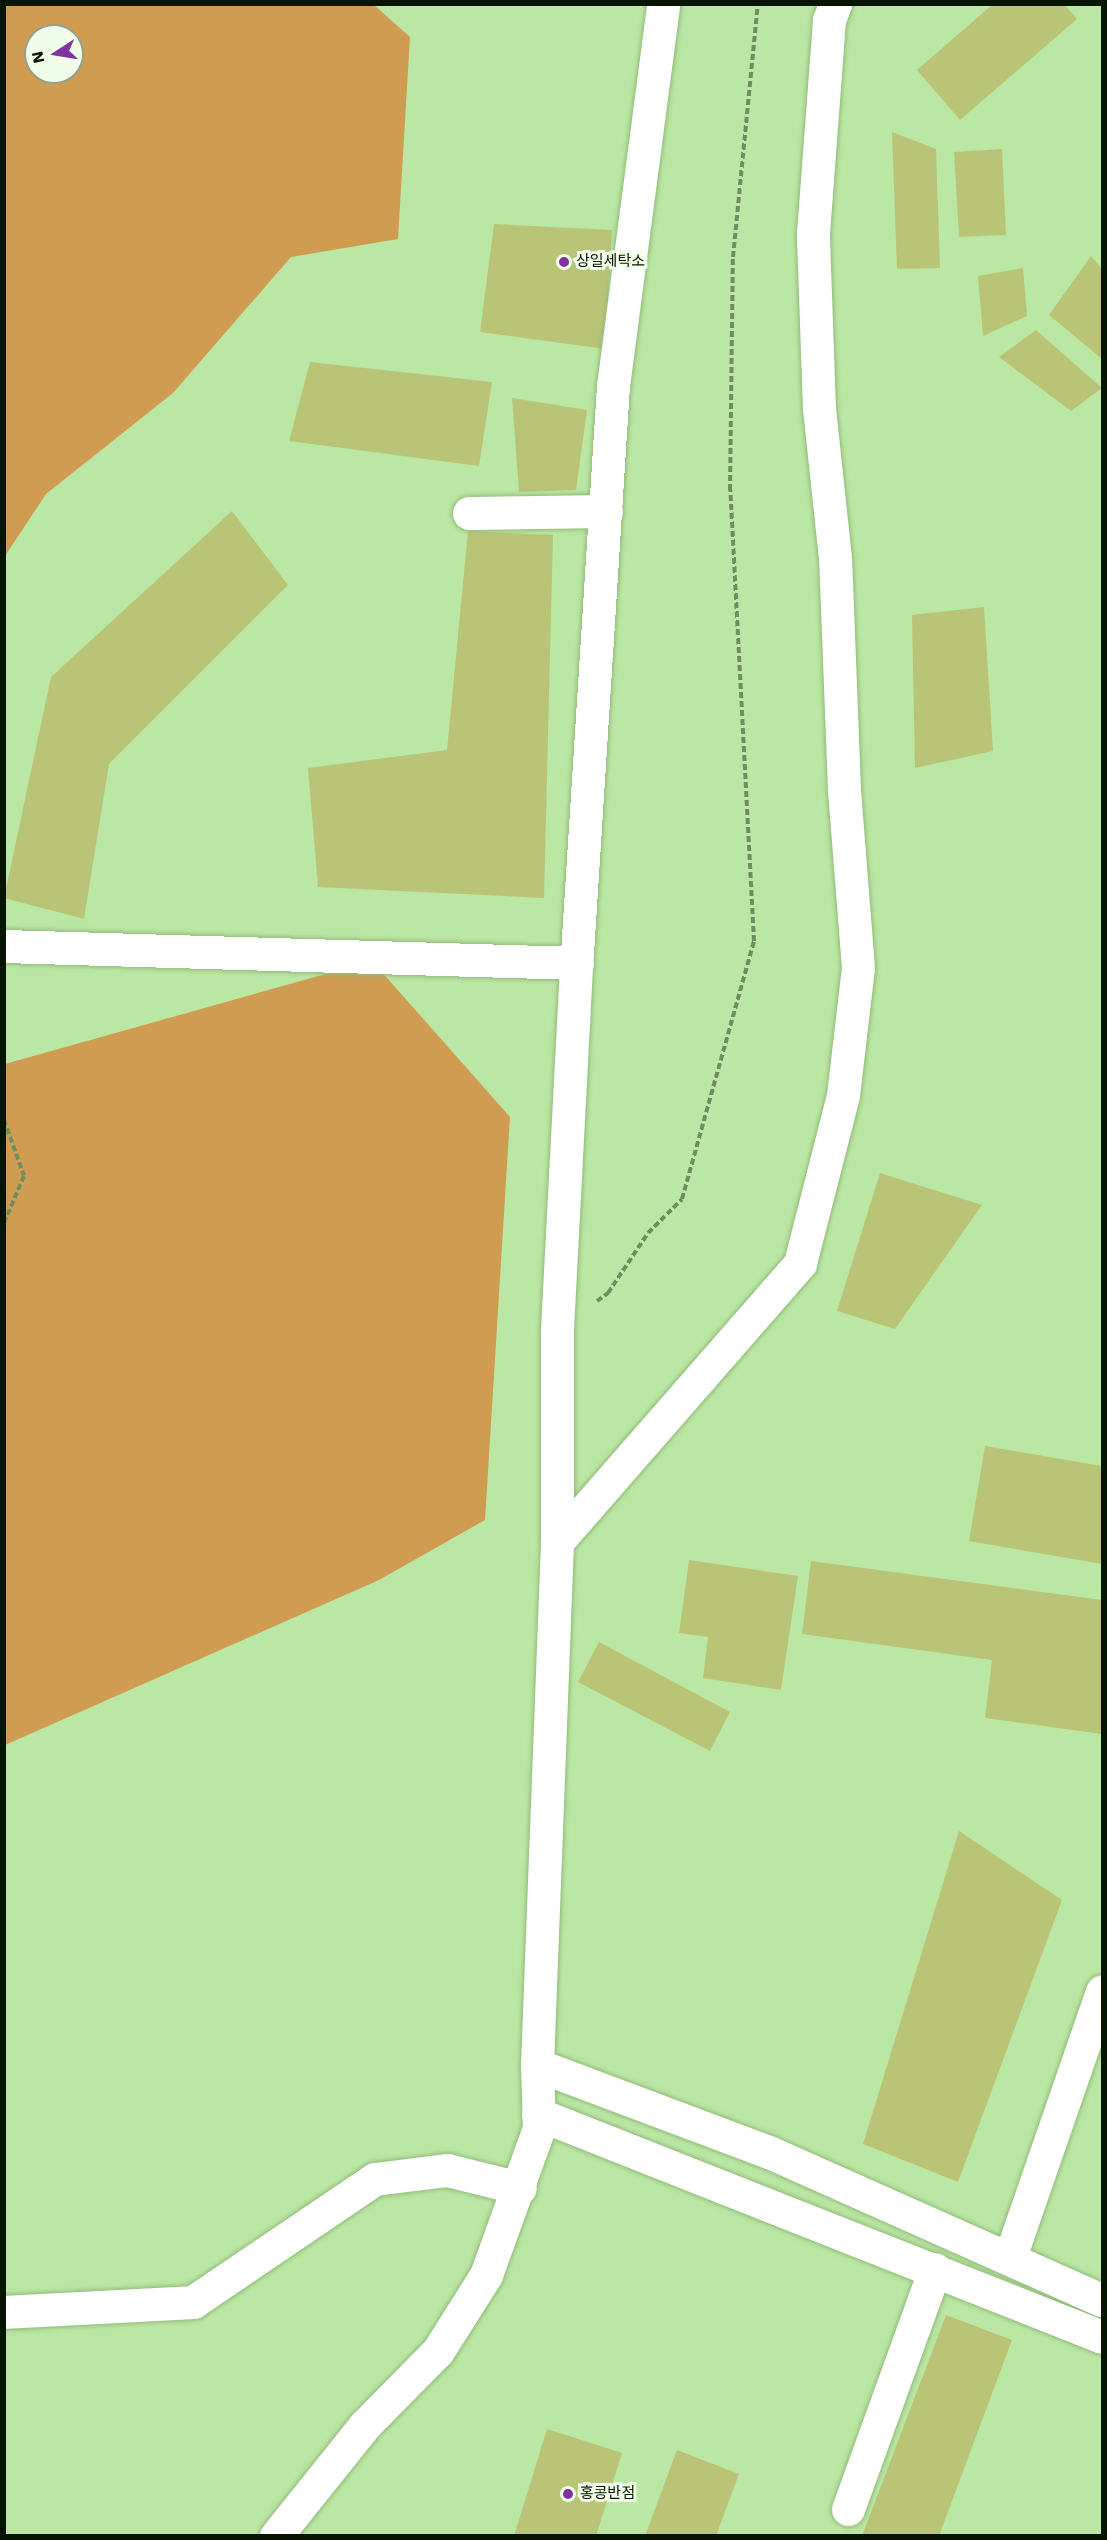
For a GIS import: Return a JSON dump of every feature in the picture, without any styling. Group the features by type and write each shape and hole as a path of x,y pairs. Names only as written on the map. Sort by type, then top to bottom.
{"street":[{"path":"276,2535 295,2517 364,2426 438,2351 486,2275 520,2188 539,2128 537,2065 557,1542 557,1329 577,963 613,386 663,4"},
{"path":"557,1542 800,1263 843,1095 858,968 844,790 835,558 819,409 813,233 829,20 835,4"},
{"path":"469,513 606,512"},
{"path":"4,946 577,963"},
{"path":"1010,2257 1102,1992"},
{"path":"537,2065 769,2152 1010,2257 1102,2300"},
{"path":"538,2114 935,2269 1102,2337"},
{"path":"4,2312 194,2302 265,2249 375,2179 447,2170 520,2188"},
{"path":"848,2509 935,2269"}],"path":[{"path":"557,1329 608,1293 648,1233 682,1198 754,941 730,490 733,257 758,4"},
{"path":"4,1120 24,1176 4,1223"}],"shaded area":[{"path":"5,4 374,5 410,37 398,239 291,257 173,393 46,494 5,556"},
{"path":"372,961 510,1117 485,1520 379,1580 5,1745 5,1064"}],"building":[{"path":"993,4 1064,4 1077,19 960,120 917,70"},
{"path":"892,132 936,149 940,268 897,269"},
{"path":"1002,149 1006,235 959,237 954,152"},
{"path":"494,224 612,230 605,349 480,332"},
{"path":"1091,256 1102,269 1102,359 1049,315"},
{"path":"1023,268 1027,316 983,336 978,276"},
{"path":"1036,330 1102,388 1071,411 999,357"},
{"path":"310,362 492,382 479,466 289,441"},
{"path":"512,398 587,410 576,490 519,492"},
{"path":"232,511 288,585 109,764 84,919 4,898 51,677"},
{"path":"468,531 553,535 544,898 318,887 308,768 447,750"},
{"path":"984,607 993,751 915,768 912,615"},
{"path":"880,1173 982,1205 895,1329 837,1311"},
{"path":"985,1446 1102,1466 1102,1564 969,1541"},
{"path":"689,1560 798,1576 781,1690 703,1678 708,1637 679,1633"},
{"path":"811,1561 1102,1600 1102,1734 985,1718 992,1660 802,1634"},
{"path":"599,1642 730,1712 710,1751 578,1682"},
{"path":"959,1831 1062,1900 958,2182 863,2144"},
{"path":"946,2315 1012,2340 939,2536 862,2536"},
{"name":"홍콩반점","path":"547,2429 622,2453 596,2536 514,2536"},
{"path":"677,2450 739,2474 716,2536 645,2536"}],"place":[{"name":"상일세탁소","path":"564,262"},
{"name":"홍콩반점","path":"568,2494"}]}
